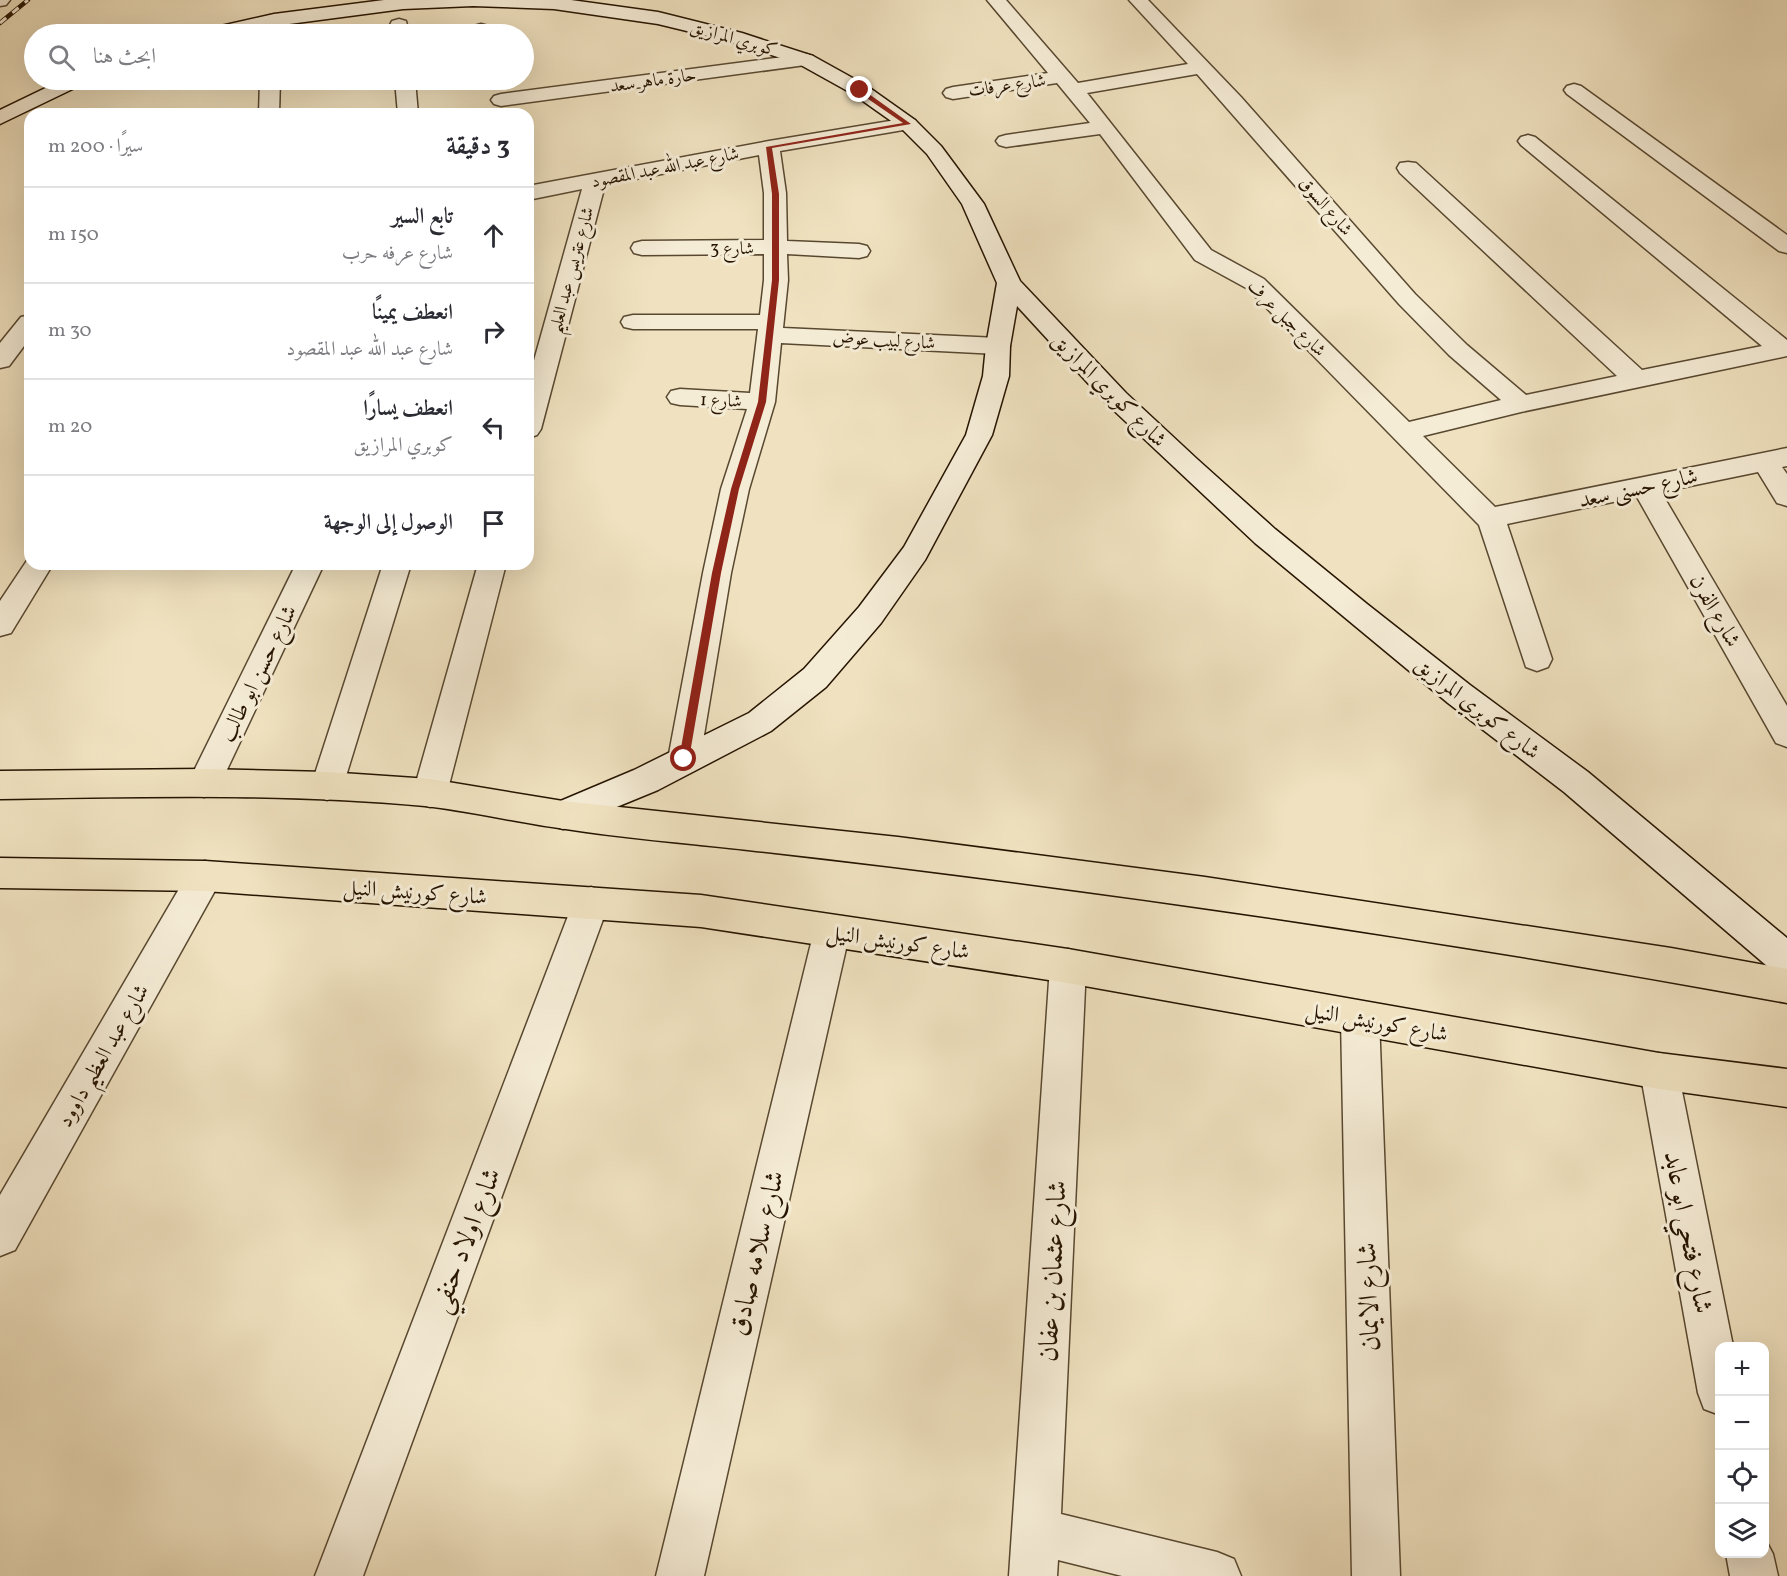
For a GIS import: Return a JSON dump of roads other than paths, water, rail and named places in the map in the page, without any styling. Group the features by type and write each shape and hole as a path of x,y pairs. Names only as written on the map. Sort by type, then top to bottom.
{"highway":[{"path":"0,785 204,783 327,786 430,793 563,815 898,852 1205,892 1671,965 1787,986"},
{"name":"شارع كورنيش النيل","path":"0,873 205,876 701,911 1068,966 1659,1071 1787,1088"}],"street":[{"name":"شارع جبل عرف","path":"996,0 1105,127 1203,255 1256,284 1489,518 1497,531 1537,659"},
{"name":"شارع السوق","path":"1138,0 1234,101 1407,299 1458,350 1521,404"},
{"name":"كوبري المرازيق","path":"256,24 403,3 566,4 658,18 709,29 806,60 868,95 908,124 933,150 973,204 1009,283"},
{"name":"حارة ماهر سعد","path":"503,107 806,60"},
{"name":"شارع عرفات","path":"953,93 1202,67"},
{"path":"0,118 56,90"},
{"path":"269,108 270,90"},
{"path":"406,90 407,108"},
{"path":"498,90 503,107"},
{"path":"1574,90 1787,246"},
{"name":"شارع عبد الله عبد المقصود","path":"534,191 769,147 908,124"},
{"path":"1006,141 1105,127"},
{"path":"1528,141 1784,348"},
{"path":"684,759 719,563 735,489 762,402 776,280 776,194 769,147"},
{"path":"1408,168 1636,379"},
{"name":"شارع عتريس عبد العليم","path":"534,407 595,181"},
{"name":"شارع 3","path":"642,248 775,247 859,251"},
{"path":"563,815 646,780 760,722 815,678 870,615 915,553 979,435 996,376 998,345 1009,283"},
{"name":"شارع كوبري المرازيق","path":"1009,283 1058,338 1118,399 1265,536 1459,694 1576,782 1787,960"},
{"name":"شارع لبيب عوض","path":"633,322 998,345"},
{"path":"0,360 24,330"},
{"path":"1403,432 1521,404 1784,348"},
{"name":"شارع 1","path":"680,397 762,402"},
{"path":"1776,459 1787,496"},
{"name":"شارع حسنى سعد","path":"1489,518 1776,459"},
{"name":"شارع الفرن","path":"1644,486 1787,734"},
{"path":"0,626 35,570"},
{"name":"شارع حسن ابو طالب","path":"204,783 307,570"},
{"path":"327,786 395,570"},
{"path":"430,793 490,570"},
{"name":"شارع عبد العظيم داوود","path":"0,1235 205,876"},
{"name":"شارع اولاد حنفي","path":"339,1576 591,903"},
{"name":"شارع سلامه صادق","path":"680,1576 832,931"},
{"name":"شارع عثمان بن عفان","path":"1033,1576 1068,966"},
{"name":"شارع الايمان","path":"1360,1018 1376,1576"},
{"name":"شارع فتحي ابو عابد","path":"1659,1071 1715,1372"},
{"path":"1037,1531 1217,1576"},
{"path":"1750,1558 1754,1576"}],"railway":[{"path":"0,23 28,0"}]}
